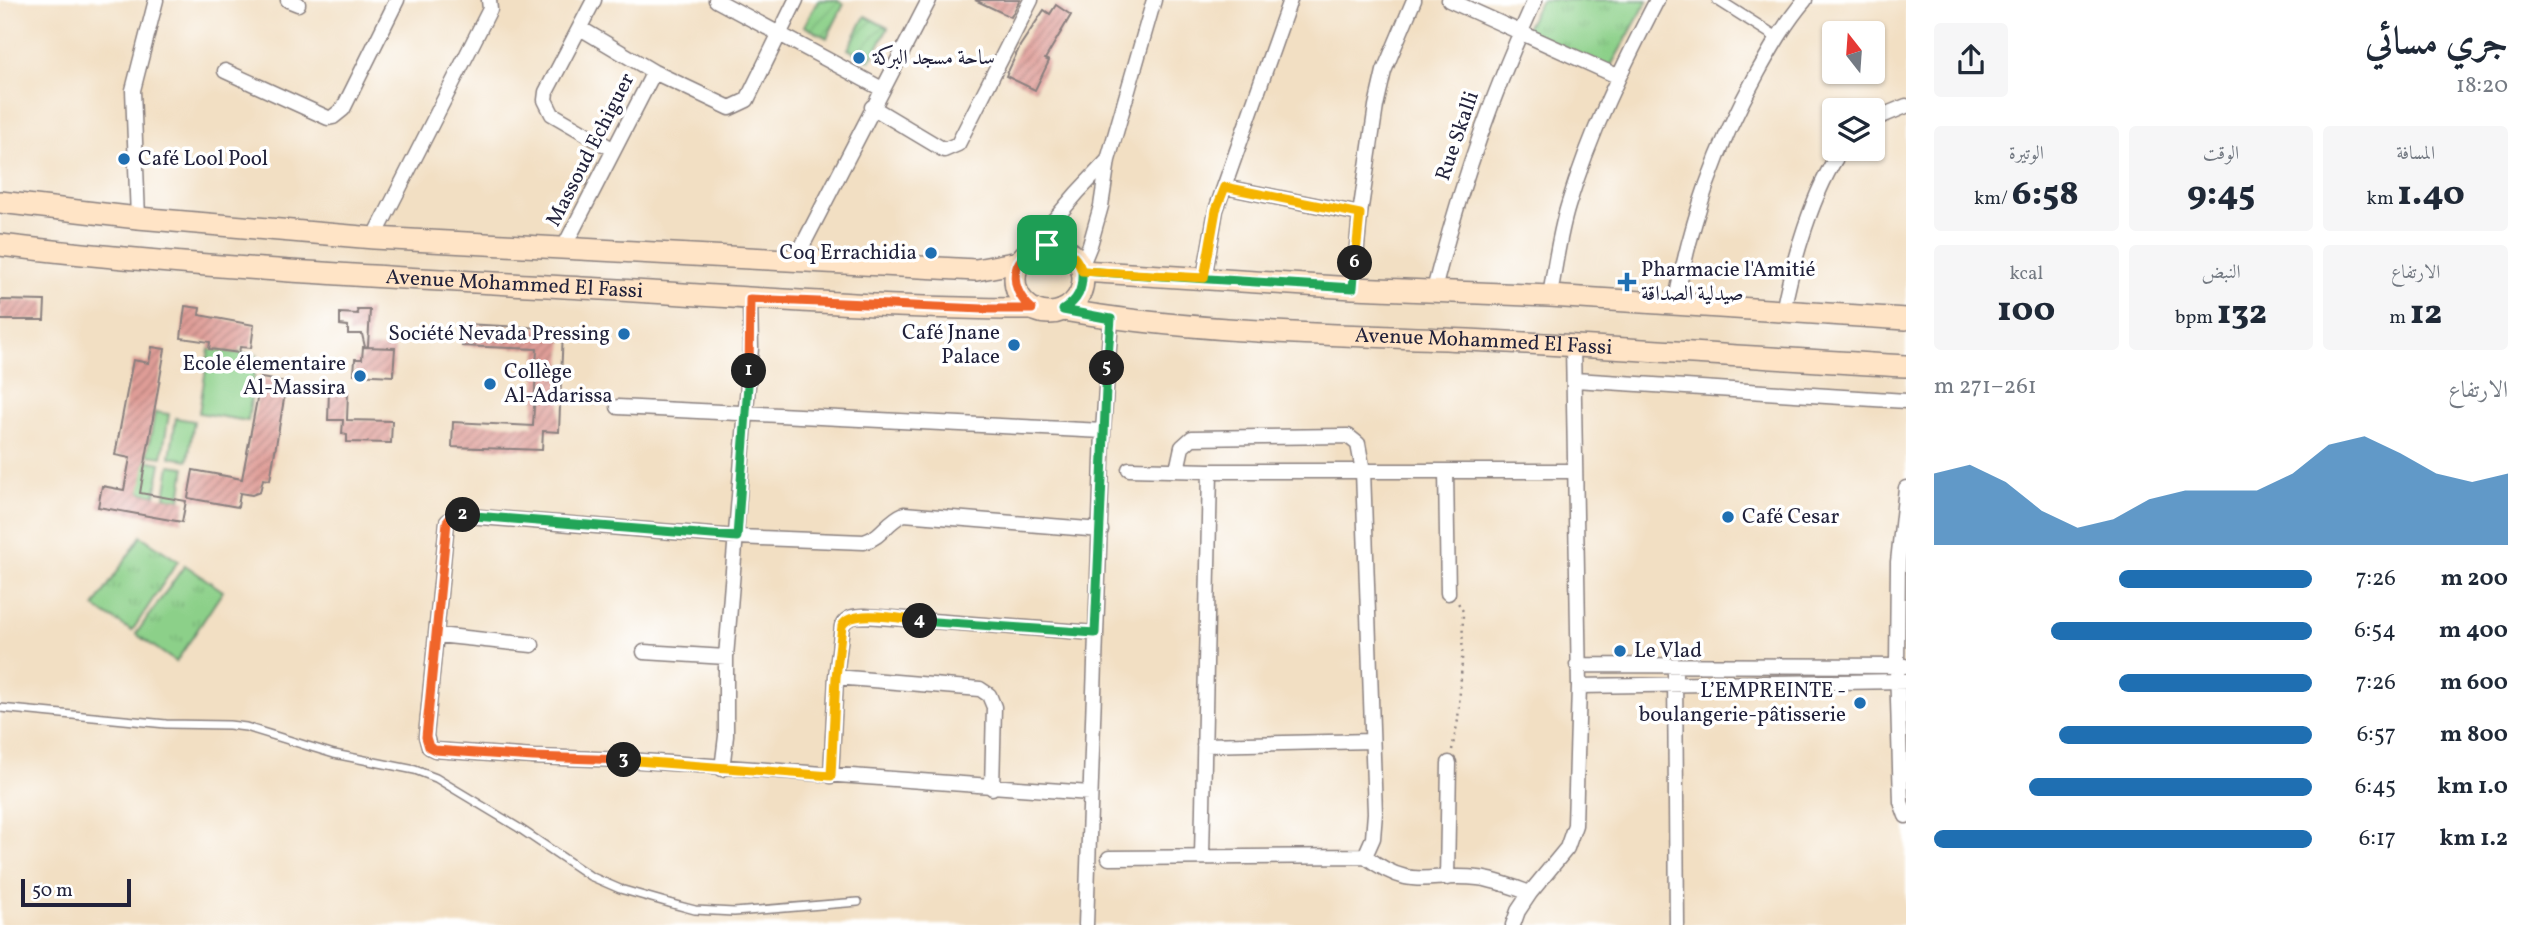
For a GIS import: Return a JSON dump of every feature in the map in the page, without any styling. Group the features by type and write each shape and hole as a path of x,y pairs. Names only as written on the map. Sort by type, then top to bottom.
{"main road":[{"name":"Avenue Mohammed El Fassi","path":"0,202 138,218 373,238 976,270 1023,258 1036,247 1058,246 1076,258 1082,269"},
{"name":"Avenue Mohammed El Fassi","path":"0,244 247,269 750,299 1032,309 1053,313 1063,310 1111,319 1213,327 1573,345 1906,366"},
{"path":"1023,258 1015,275 1016,288 1022,300 1032,309"},
{"path":"1063,310 1073,304 1080,294 1083,283 1082,269 1353,288 1550,296 1906,319"}],"street":[{"path":"138,218 133,90 155,0"},
{"path":"225,71 328,118 333,117 343,109 397,0"},
{"path":"594,0 546,92 545,100 552,114 614,150"},
{"path":"716,0 883,89"},
{"path":"580,29 654,72 730,108 747,100 796,0"},
{"path":"794,262 929,0"},
{"path":"872,107 944,150 958,144 1031,0"},
{"path":"1082,269 1101,205 1108,160 1154,0"},
{"path":"1204,278 1216,210 1290,0"},
{"path":"1353,288 1360,214 1376,106 1384,71 1414,0"},
{"path":"1449,0 1617,76"},
{"name":"Rue Skalli","path":"1434,290 1452,219 1476,146 1535,0"},
{"path":"1550,296 1568,206 1617,76 1657,0"},
{"path":"1718,0 1778,38"},
{"path":"1675,304 1694,220 1709,173 1738,110 1778,38 1805,0"},
{"path":"373,238 489,4"},
{"name":"Massoud Echiguer","path":"564,247 654,72"},
{"path":"1885,115 1906,106"},
{"path":"1023,258 1108,160"},
{"path":"1783,312 1794,262 1808,222 1836,161"},
{"path":"1225,187 1360,214"},
{"path":"722,768 726,736 726,657 751,348 750,299"},
{"path":"1086,925 1103,431 1111,319"},
{"path":"1513,925 1518,911 1530,893 1567,848 1575,825 1578,686 1573,345"},
{"path":"1575,380 1906,401"},
{"path":"618,407 1103,431"},
{"path":"1177,470 1182,447 1192,438 1348,436 1358,444 1363,471 1375,813 1373,838 1365,856"},
{"path":"1129,469 1575,471"},
{"path":"1202,857 1210,471"},
{"path":"1446,472 1448,593"},
{"path":"1906,488 1898,562 1902,674 1901,802 1906,816"},
{"path":"1090,793 435,750 429,747 426,737 447,522 455,515 737,537 864,542 873,540 891,522 904,514 1101,530"},
{"path":"831,776 836,677 845,620 854,616 1095,633"},
{"path":"438,635 532,645"},
{"path":"644,652 726,657"},
{"path":"1577,666 1674,665 1902,674"},
{"path":"1674,665 1677,925"},
{"path":"1578,686 1902,674"},
{"path":"836,677 985,691 993,707 992,788"},
{"path":"1204,745 1372,741"},
{"path":"1447,878 1449,763"},
{"path":"1109,858 1365,856 1392,873 1410,879 1479,878 1530,893"}],"lane":[{"path":"0,708 166,724 229,724 346,757 415,770 464,793 590,876 620,889 695,910 764,911 858,902"}],"path":[{"path":"1448,593 1463,611 1458,720 1449,763"}],"green space":[{"path":"818,0 836,0 844,4 827,38 804,26"},
{"path":"1541,0 1648,0 1608,71 1525,30"},
{"path":"865,16 888,28 870,61 848,49"},
{"path":"209,349 257,355 248,421 199,413"},
{"path":"155,412 169,414 162,457 147,455"},
{"path":"176,418 194,421 188,460 170,457"},
{"path":"145,460 161,463 155,495 136,492"},
{"path":"170,465 185,467 180,500 165,497"},
{"path":"141,536 178,561 132,631 94,607"},
{"path":"185,565 223,591 176,662 136,634"}],"building":[{"path":"975,0 1020,0 1011,17"},
{"path":"1056,5 1071,15 1045,59 1049,61 1035,90 1006,76 1020,46 1044,10 1050,14"},
{"path":"0,300 45,301 44,320 0,320"},
{"path":"185,306 200,308 199,315 254,325 251,348 240,347 239,353 209,349 210,342 181,338"},
{"path":"357,310 370,310 368,346 365,347 362,334 348,334 348,326 340,325 340,313 358,314"},
{"path":"463,324 563,329 559,432 543,431 542,450 452,447 453,422 533,426 537,349 462,346"},
{"path":"152,347 165,349 140,493 186,501 182,522 98,507 102,486 124,490 130,458 115,455 133,360 149,363"},
{"path":"363,347 395,348 393,376 354,374 355,359 362,359"},
{"path":"261,378 287,382 270,480 263,479 260,492 252,495 240,493 238,507 188,498 193,470 242,479"},
{"path":"329,391 348,392 347,420 392,421 391,443 347,442 347,435 342,434 343,420 328,420"}],"place":[{"name":"ساحة مسجد البركة","path":"859,58"},
{"name":"Café Lool Pool","path":"124,159"},
{"name":"Coq Errachidia","path":"931,253"},
{"name":"Pharmacie l'Amitié صيدلية الصداقة","path":"1627,282"},
{"name":"Société Nevada Pressing","path":"624,334"},
{"name":"Café Jnane Palace","path":"1014,345"},
{"name":"Ecole élementaire Al-Massira","path":"360,376"},
{"name":"Collège Al-Adarissa","path":"490,384"},
{"name":"Café Cesar","path":"1728,517"},
{"name":"Le Vlad","path":"1620,651"},
{"name":"L’EMPREINTE - boulangerie-pâtisserie","path":"1860,703"}],"route":[{"path":"1047,245 1036,247 1018,262 1016,288 1022,300 1032,309 750,299 751,348 737,537 460,514 449,518 426,737 429,747 435,750 831,776 836,677 845,620 854,616 865,616 1095,633 1103,431 1111,319 1063,310 1073,304 1080,294 1082,271 1353,288 1360,214 1225,187 1216,210 1204,278 1082,271 1076,258 1068,250 1047,245"}]}
